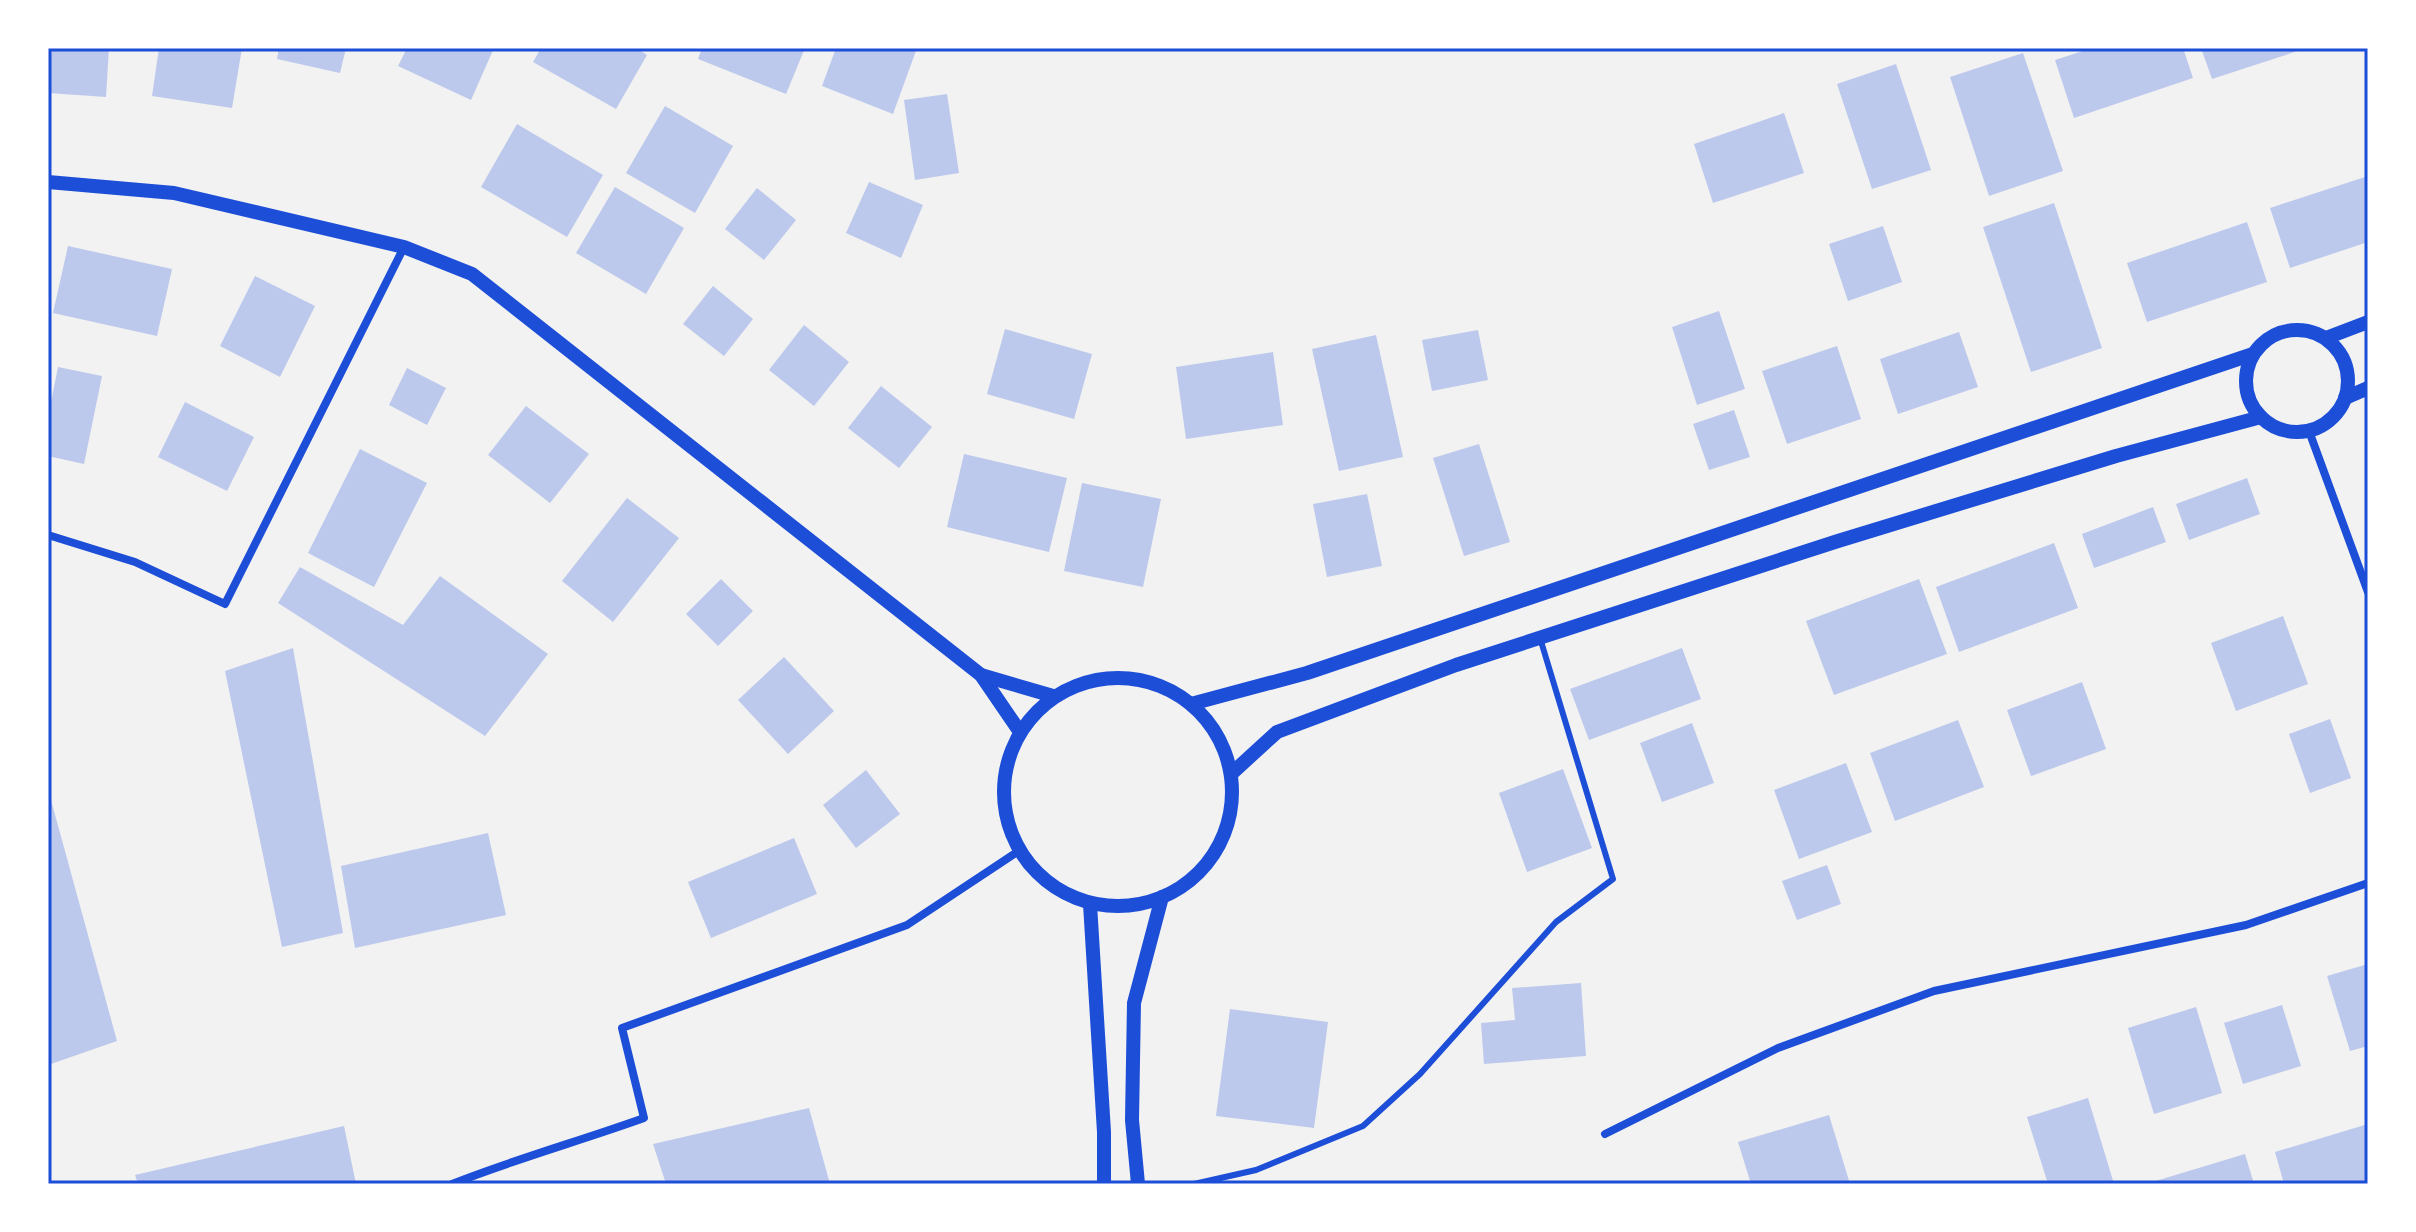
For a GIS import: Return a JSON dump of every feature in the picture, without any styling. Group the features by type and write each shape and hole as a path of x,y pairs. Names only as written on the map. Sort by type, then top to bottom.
{"street":[{"path":"48,182 174,193 404,247 472,274 981,675 1020,732"},
{"path":"48,535 135,562 225,604 404,247"},
{"path":"2326,338 2368,322"},
{"path":"2295,329 2311,331 2326,338 2339,350 2349,381 2337,413 2324,425 2309,431 2291,432 2275,427 2261,417 2251,403 2246,387 2247,370 2253,354 2278,333 2295,329"},
{"path":"1191,704 1307,673 2253,354"},
{"path":"2345,398 2368,388"},
{"path":"1231,774 1277,732 1456,665 1838,541 2116,456 2261,417"},
{"path":"2309,431 2368,592"},
{"path":"981,675 1053,696"},
{"path":"1114,676 1144,680 1171,690 1191,704 1221,742 1231,774 1231,808 1223,839 1203,869 1178,890 1145,903 1120,907 1090,904 1052,886 1028,863 1020,850 1004,808 1004,780 1010,754 1020,732 1053,696 1082,682 1114,676"},
{"path":"452,1184 510,1161 567,1146 644,1118 622,1028 907,925 1020,850"},
{"path":"1605,1134 1778,1048 1934,991 2246,925 2368,883"},
{"path":"1138,1184 1132,1120 1134,1003 1162,897"},
{"path":"1090,904 1104,1132 1104,1184"}],"lane":[{"path":"1194,1184 1256,1170 1363,1126 1420,1074 1556,922 1613,879 1540,638"}],"building":[{"path":"48,48 109,48 106,97 48,93"},
{"path":"159,48 242,48 232,108 152,96"},
{"path":"279,48 346,48 340,73 277,59"},
{"path":"407,48 494,48 471,100 398,66"},
{"path":"541,48 636,48 647,55 616,109 533,62"},
{"path":"702,48 805,48 786,94 698,59"},
{"path":"836,48 917,48 893,114 822,86"},
{"path":"2092,48 2183,48 2193,78 2074,118 2055,60"},
{"path":"2201,48 2304,48 2304,49 2212,79"},
{"path":"2023,53 2063,171 1989,196 1950,77"},
{"path":"1896,64 1931,170 1872,189 1837,84"},
{"path":"947,94 959,173 915,180 904,100"},
{"path":"665,106 733,146 695,213 626,173"},
{"path":"1784,113 1804,173 1713,203 1694,144"},
{"path":"517,124 603,175 567,237 481,187"},
{"path":"2368,176 2368,242 2290,268 2270,208"},
{"path":"869,182 923,205 901,258 846,233"},
{"path":"615,187 684,228 646,294 576,253"},
{"path":"757,188 796,220 764,260 725,229"},
{"path":"2054,203 2102,348 2031,372 1983,227"},
{"path":"2247,222 2267,282 2147,322 2127,263"},
{"path":"1883,226 1902,282 1848,301 1829,244"},
{"path":"68,246 172,269 157,336 53,313"},
{"path":"255,276 315,306 280,377 220,346"},
{"path":"713,286 753,319 724,356 683,324"},
{"path":"1719,311 1745,389 1697,405 1672,327"},
{"path":"804,325 849,362 814,406 769,370"},
{"path":"1005,329 1092,354 1074,419 987,394"},
{"path":"1478,330 1488,380 1432,391 1422,340"},
{"path":"1959,332 1978,387 1898,414 1880,359"},
{"path":"1376,335 1403,457 1339,471 1312,349"},
{"path":"1837,346 1861,419 1787,444 1762,371"},
{"path":"1273,352 1283,425 1186,439 1176,367"},
{"path":"58,367 102,376 84,464 48,456 48,417"},
{"path":"407,368 446,388 427,425 389,405"},
{"path":"881,386 932,427 899,468 848,428"},
{"path":"185,402 254,437 227,491 158,457"},
{"path":"526,406 589,454 550,503 488,455"},
{"path":"1734,410 1750,457 1709,470 1693,424"},
{"path":"1479,444 1510,542 1464,556 1433,458"},
{"path":"360,449 427,483 374,587 308,553"},
{"path":"964,454 1067,478 1049,552 947,527"},
{"path":"2247,478 2260,514 2189,540 2176,504"},
{"path":"1082,483 1161,499 1143,587 1064,571"},
{"path":"1367,494 1382,566 1327,577 1313,504"},
{"path":"627,498 679,538 613,622 562,581"},
{"path":"2153,507 2166,542 2094,568 2082,534"},
{"path":"2054,543 2078,608 1959,652 1936,587"},
{"path":"300,567 403,625 440,576 548,654 485,736 278,603"},
{"path":"721,579 753,611 718,646 686,614"},
{"path":"1919,579 1947,654 1834,695 1806,621"},
{"path":"2283,616 2308,684 2236,711 2211,643"},
{"path":"293,648 343,933 282,947 225,671"},
{"path":"1682,648 1701,699 1589,740 1570,689"},
{"path":"784,657 834,711 788,754 738,700"},
{"path":"2082,682 2106,749 2031,776 2007,710"},
{"path":"2330,719 2351,778 2310,793 2289,734"},
{"path":"1958,720 1984,787 1895,821 1870,753"},
{"path":"1692,723 1714,783 1662,802 1640,743"},
{"path":"1846,763 1872,832 1799,859 1774,790"},
{"path":"1563,769 1592,848 1527,872 1499,793"},
{"path":"866,770 900,814 856,848 823,805"},
{"path":"48,789 117,1041 48,1065"},
{"path":"488,833 506,915 355,948 341,866"},
{"path":"794,838 817,894 711,938 688,882"},
{"path":"1827,865 1841,904 1797,920 1782,881"},
{"path":"2368,964 2368,1046 2350,1051 2327,976"},
{"path":"1581,983 1586,1056 1484,1064 1481,1023 1515,1020 1512,988"},
{"path":"2282,1005 2301,1066 2243,1084 2224,1023"},
{"path":"2196,1007 2222,1093 2154,1114 2128,1028"},
{"path":"1230,1009 1328,1022 1314,1128 1216,1116"},
{"path":"2088,1098 2114,1184 2048,1184 2027,1117"},
{"path":"809,1108 830,1184 666,1184 653,1144"},
{"path":"1829,1115 1850,1184 1751,1184 1738,1142"},
{"path":"2368,1124 2368,1184 2284,1184 2275,1152"},
{"path":"344,1126 356,1184 138,1184 135,1175"},
{"path":"2245,1154 2254,1184 2149,1184 2149,1183"}]}
